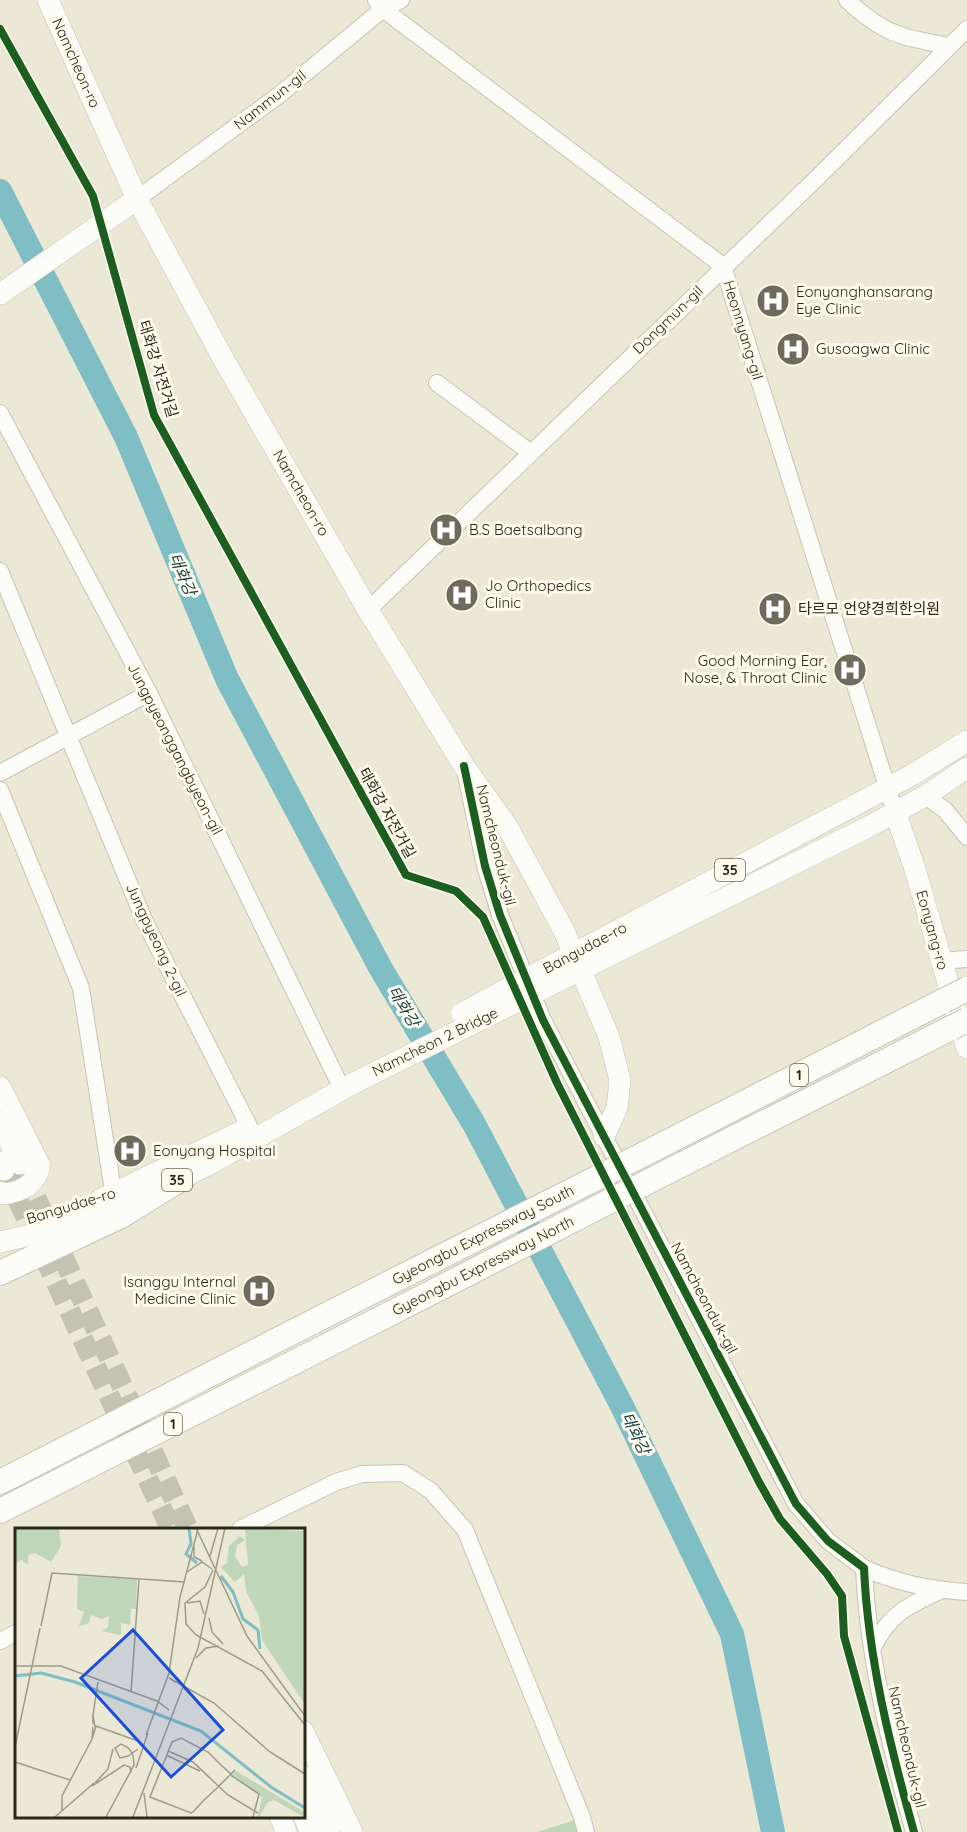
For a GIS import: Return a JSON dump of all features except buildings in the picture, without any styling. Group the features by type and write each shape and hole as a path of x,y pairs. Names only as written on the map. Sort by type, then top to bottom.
{"highway":[{"name":"Gyeongbu Expressway South","path":"0,1482 967,989"},
{"name":"Gyeongbu Expressway North","path":"0,1511 959,1024"},
{"path":"0,1273 129,1211 184,1176"}],"main road":[{"name":"Namcheon-ro","path":"48,0 137,199 225,362 368,610 464,766 507,825 578,962 609,1037 620,1080 617,1108 604,1136"},
{"path":"0,294 137,199"},
{"name":"Bangudae-ro","path":"578,962 967,741"},
{"name":"Bangudae-ro","path":"546,978 895,812 925,796 967,768"},
{"name":"Eonyang-ro","path":"895,812 967,1048"},
{"name":"Namcheon 2 Bridge","path":"346,1081 546,978"},
{"name":"Bangudae-ro","path":"0,1228 115,1201 252,1132 346,1081"},
{"path":"0,1087 40,1166 36,1179 20,1191 4,1194 0,1192"},
{"path":"0,1122 8,1165"},
{"name":"Bangudae-ro","path":"0,1242 184,1176 252,1132"},
{"path":"304,1733 352,1832"},
{"path":"304,1778 329,1832"},
{"path":"281,1817 286,1832"},
{"path":"304,1817 311,1832"}],"street":[{"name":"Nammun-gil","path":"137,199 279,95 379,4 401,0"},
{"path":"847,0 882,29 899,36 950,46"},
{"name":"Heonnyang-gil","path":"379,4 723,266 895,812"},
{"name":"Dongmun-gil","path":"368,610 816,178 967,29"},
{"path":"437,383 531,453"},
{"name":"Jungpyeonggangbyeon-gil","path":"0,413 149,693 346,1081"},
{"name":"Jungpyeong 2-gil","path":"0,571 145,922 252,1132"},
{"path":"0,773 149,693"},
{"name":"Namcheonduk-gil","path":"464,766 485,866 500,915 543,1020 796,1504 828,1541 864,1568 879,1693 914,1832"},
{"path":"0,790 81,988 115,1201"},
{"path":"925,796 945,810 967,837"},
{"path":"941,961 967,959"},
{"path":"242,1528 336,1482 362,1474 403,1473 431,1491 465,1530 484,1570 586,1832"},
{"path":"864,1568 892,1580 942,1590 967,1592"},
{"path":"873,1647 882,1630 901,1609 942,1590"},
{"path":"0,1641 15,1634"}],"green space":[{"path":"575,1820 580,1832 537,1832"}],"waterway":[{"name":"태화강","path":"0,191 126,437 227,679 381,969 474,1124 622,1406 732,1634 773,1832"}],"tunnel":[{"path":"4,1170 171,1528"},
{"path":"23,1170 188,1528"}],"cycle path":[{"name":"태화강 자전거길","path":"0,29 93,196 154,415 406,875 456,891 483,917 557,1083 759,1482 780,1519 827,1574 842,1596 844,1636 898,1832"},
{"path":"464,766 485,866 500,915 543,1020 796,1504 828,1541 864,1568 875,1668 914,1832"}],"place":[{"name":"Eonyanghansarang Eye Clinic","path":"773,301"},
{"name":"Gusoagwa Clinic","path":"793,349"},
{"name":"B.S Baetsalbang","path":"446,530"},
{"name":"Jo Orthopedics Clinic","path":"462,595"},
{"name":"타르모 언양경희한의원","path":"775,609"},
{"name":"Good Morning Ear, Nose, & Throat Clinic","path":"850,670"},
{"name":"Eonyang Hospital","path":"130,1151"},
{"name":"Isanggu Internal Medicine Clinic","path":"259,1291"}]}
